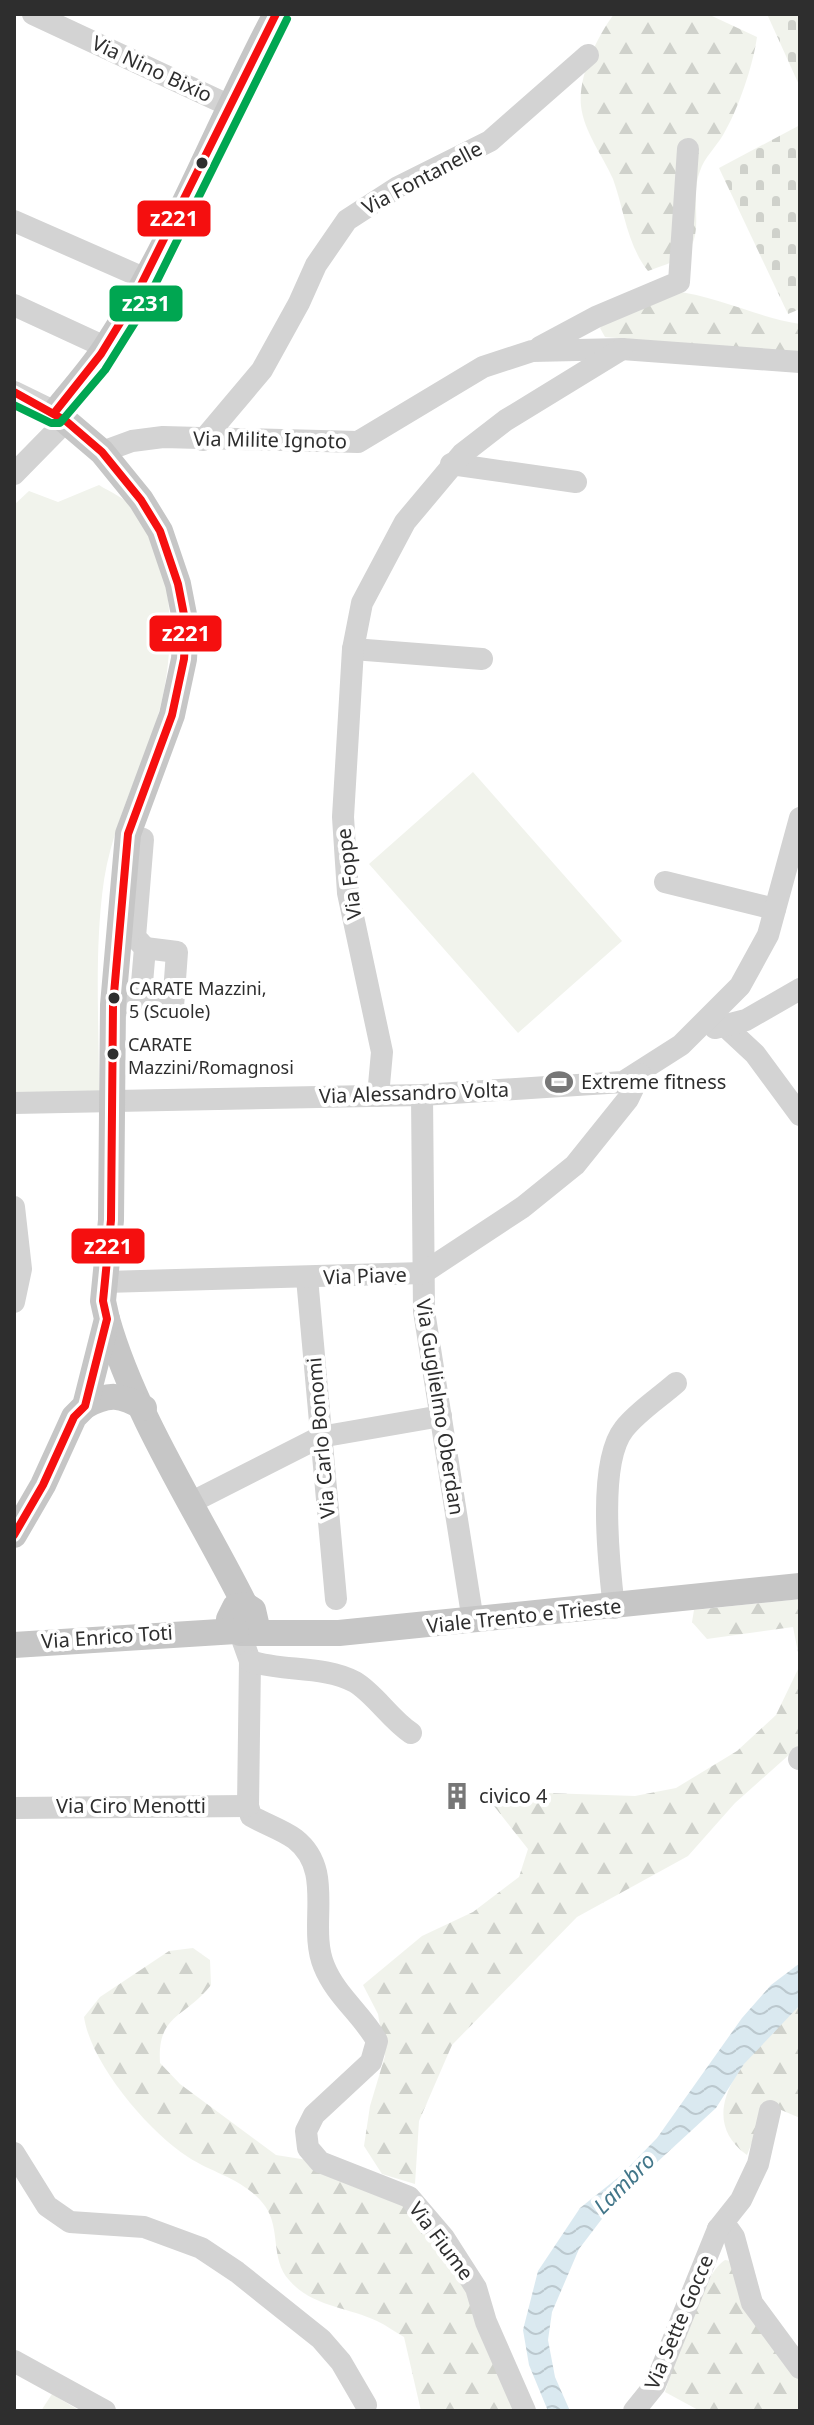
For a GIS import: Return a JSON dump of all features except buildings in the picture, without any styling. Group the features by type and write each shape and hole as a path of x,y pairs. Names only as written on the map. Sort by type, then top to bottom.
{"main road":[{"path":"14,1535 43,1485 79,1411 105,1301 111,1220 113,1005 128,834 172,715 184,659 186,625 178,584 160,531 141,500 102,452 60,417 146,279 228,105 276,14"},
{"path":"105,1301 114,1344 231,1577 241,1619"},
{"path":"79,1411 108,1395 118,1395 144,1408"},
{"name":"Viale Trento e Trieste","path":"297,1632 339,1633 473,1621 800,1586"},
{"name":"Via Enrico Toti","path":"19,1641 183,1632 241,1619 297,1632"}],"street":[{"name":"Via Nino Bixio","path":"33,14 228,105"},
{"name":"Via Fontanelle","path":"203,440 262,370 316,265 347,220 398,187 490,141 588,55"},
{"path":"532,351 596,317 679,282 688,149"},
{"path":"14,221 146,279"},
{"path":"14,307 105,347"},
{"name":"Via Milite Ignoto","path":"102,452 146,438 358,442 483,367 532,351 622,349 800,362"},
{"name":"Via Foppe","path":"378,1096 382,1052 348,893 344,846 344,783 353,649 362,603 384,556 405,522 451,464 506,420 622,349"},
{"path":"14,392 60,417 14,474"},
{"path":"451,464 576,482"},
{"path":"353,649 482,659"},
{"name":"Via Alessandro Volta","path":"14,1103 422,1095 623,1082 717,1025 756,960 775,909 800,818"},
{"path":"128,834 143,839 140,1006"},
{"path":"665,882 775,909"},
{"path":"113,1005 173,1007 177,952 140,943"},
{"path":"717,1025 746,1020 800,989"},
{"path":"717,1025 755,1054 800,1115"},
{"name":"Via Piave","path":"105,1301 307,1278 423,1273 523,1207 575,1165 628,1099 640,1074"},
{"name":"Via Guglielmo Oberdan","path":"422,1095 424,1311 473,1621"},
{"path":"14,1207 21,1269 14,1302"},
{"name":"Via Carlo Bonomi","path":"307,1278 336,1599"},
{"path":"614,1608 606,1502 610,1472 622,1430 676,1383"},
{"path":"192,1502 320,1437 441,1416"},
{"path":"241,1619 250,1661 248,1806"},
{"path":"250,1661 296,1667 355,1682 391,1719 411,1733"},
{"name":"Via Ciro Menotti","path":"14,1808 248,1806"},
{"name":"Via Fiume","path":"248,1806 251,1816 296,1839 315,1867 320,1887 318,1949 334,1984 351,2009 366,2021 377,2041 371,2062 314,2115 306,2131 308,2148 320,2162 409,2197 444,2238 476,2288 486,2322 525,2411"},
{"name":"Via Sette Gocce","path":"634,2411 655,2385 674,2329 718,2229 741,2200 758,2164 770,2111"},
{"path":"14,2153 47,2206 70,2222 144,2227 201,2248 237,2272 321,2339 341,2362 366,2405"},
{"path":"718,2229 729,2230 734,2237 752,2303 800,2368"},
{"path":"14,2361 105,2411"}],"green space":[{"path":"614,14 716,14 712,16 757,37 734,113 700,171 694,240 682,256 648,271 635,250 613,179 590,134 581,106 582,82 590,57"},
{"path":"767,14 800,14 800,87"},
{"path":"800,125 800,309 788,314 719,168"},
{"path":"673,291 800,324 800,354 605,337 600,328 606,321"},
{"path":"99,485 131,505 159,556 169,611 168,667 157,719 120,818 104,880 98,959 99,1092 14,1094 14,505 29,491 58,502"},
{"path":"473,772 622,941 518,1033 369,864"},
{"path":"800,1599 800,1662 793,1627 707,1639 692,1622 694,1610"},
{"path":"800,1665 800,1745 735,1803 688,1856 577,1917 452,2045 419,2121 415,2184 382,2174 364,2146 370,2106 385,2056 378,2014 363,1985 422,1936 473,1912 519,1877 528,1849 494,1806 547,1793 635,1796 676,1788 737,1751 776,1715"},
{"path":"193,1948 210,1960 211,1985 168,2026 160,2047 160,2063 180,2084 276,2155 320,2162 386,2185 444,2238 525,2411 421,2411 404,2337 366,2316 319,2301 298,2289 279,2263 273,2224 265,2206 239,2183 198,2163 172,2145 139,2114 109,2075 89,2035 84,2017 100,1997 169,1951"},
{"path":"800,2005 800,2118 767,2104 747,2155 730,2137 724,2117 726,2096 750,2055"},
{"path":"725,2260 731,2261 800,2368 800,2411 700,2411 665,2392 698,2300 716,2268"},
{"path":"52,2394 80,2411 41,2411"}],"water":[{"name":"Lambro","path":"800,1963 800,2005 744,2064 716,2108 617,2199 579,2249 552,2312 548,2340 555,2377 570,2411 548,2411 529,2365 523,2330 538,2271 580,2208 620,2176 657,2138 742,2018 771,1985"}],"transit line":[{"name":"z221","path":"55,412 101,354 131,305 276,14"},
{"name":"z231","path":"14,405 51,423 60,423 105,370 142,311 287,19"},
{"name":"z221","path":"14,392 66,421 102,452 141,500 160,531 178,584 186,625 184,659 172,715 128,834 113,1005 111,1220 103,1301 107,1319 85,1406 74,1417 43,1485 14,1535"}],"place":[{"name":"CARATE Mazzini, 5 (Scuole)","path":"114,998"},
{"name":"CARATE Mazzini/Romagnosi","path":"113,1054"},
{"name":"Extreme fitness","path":"559,1082"},
{"name":"civico 4","path":"457,1796"}]}
